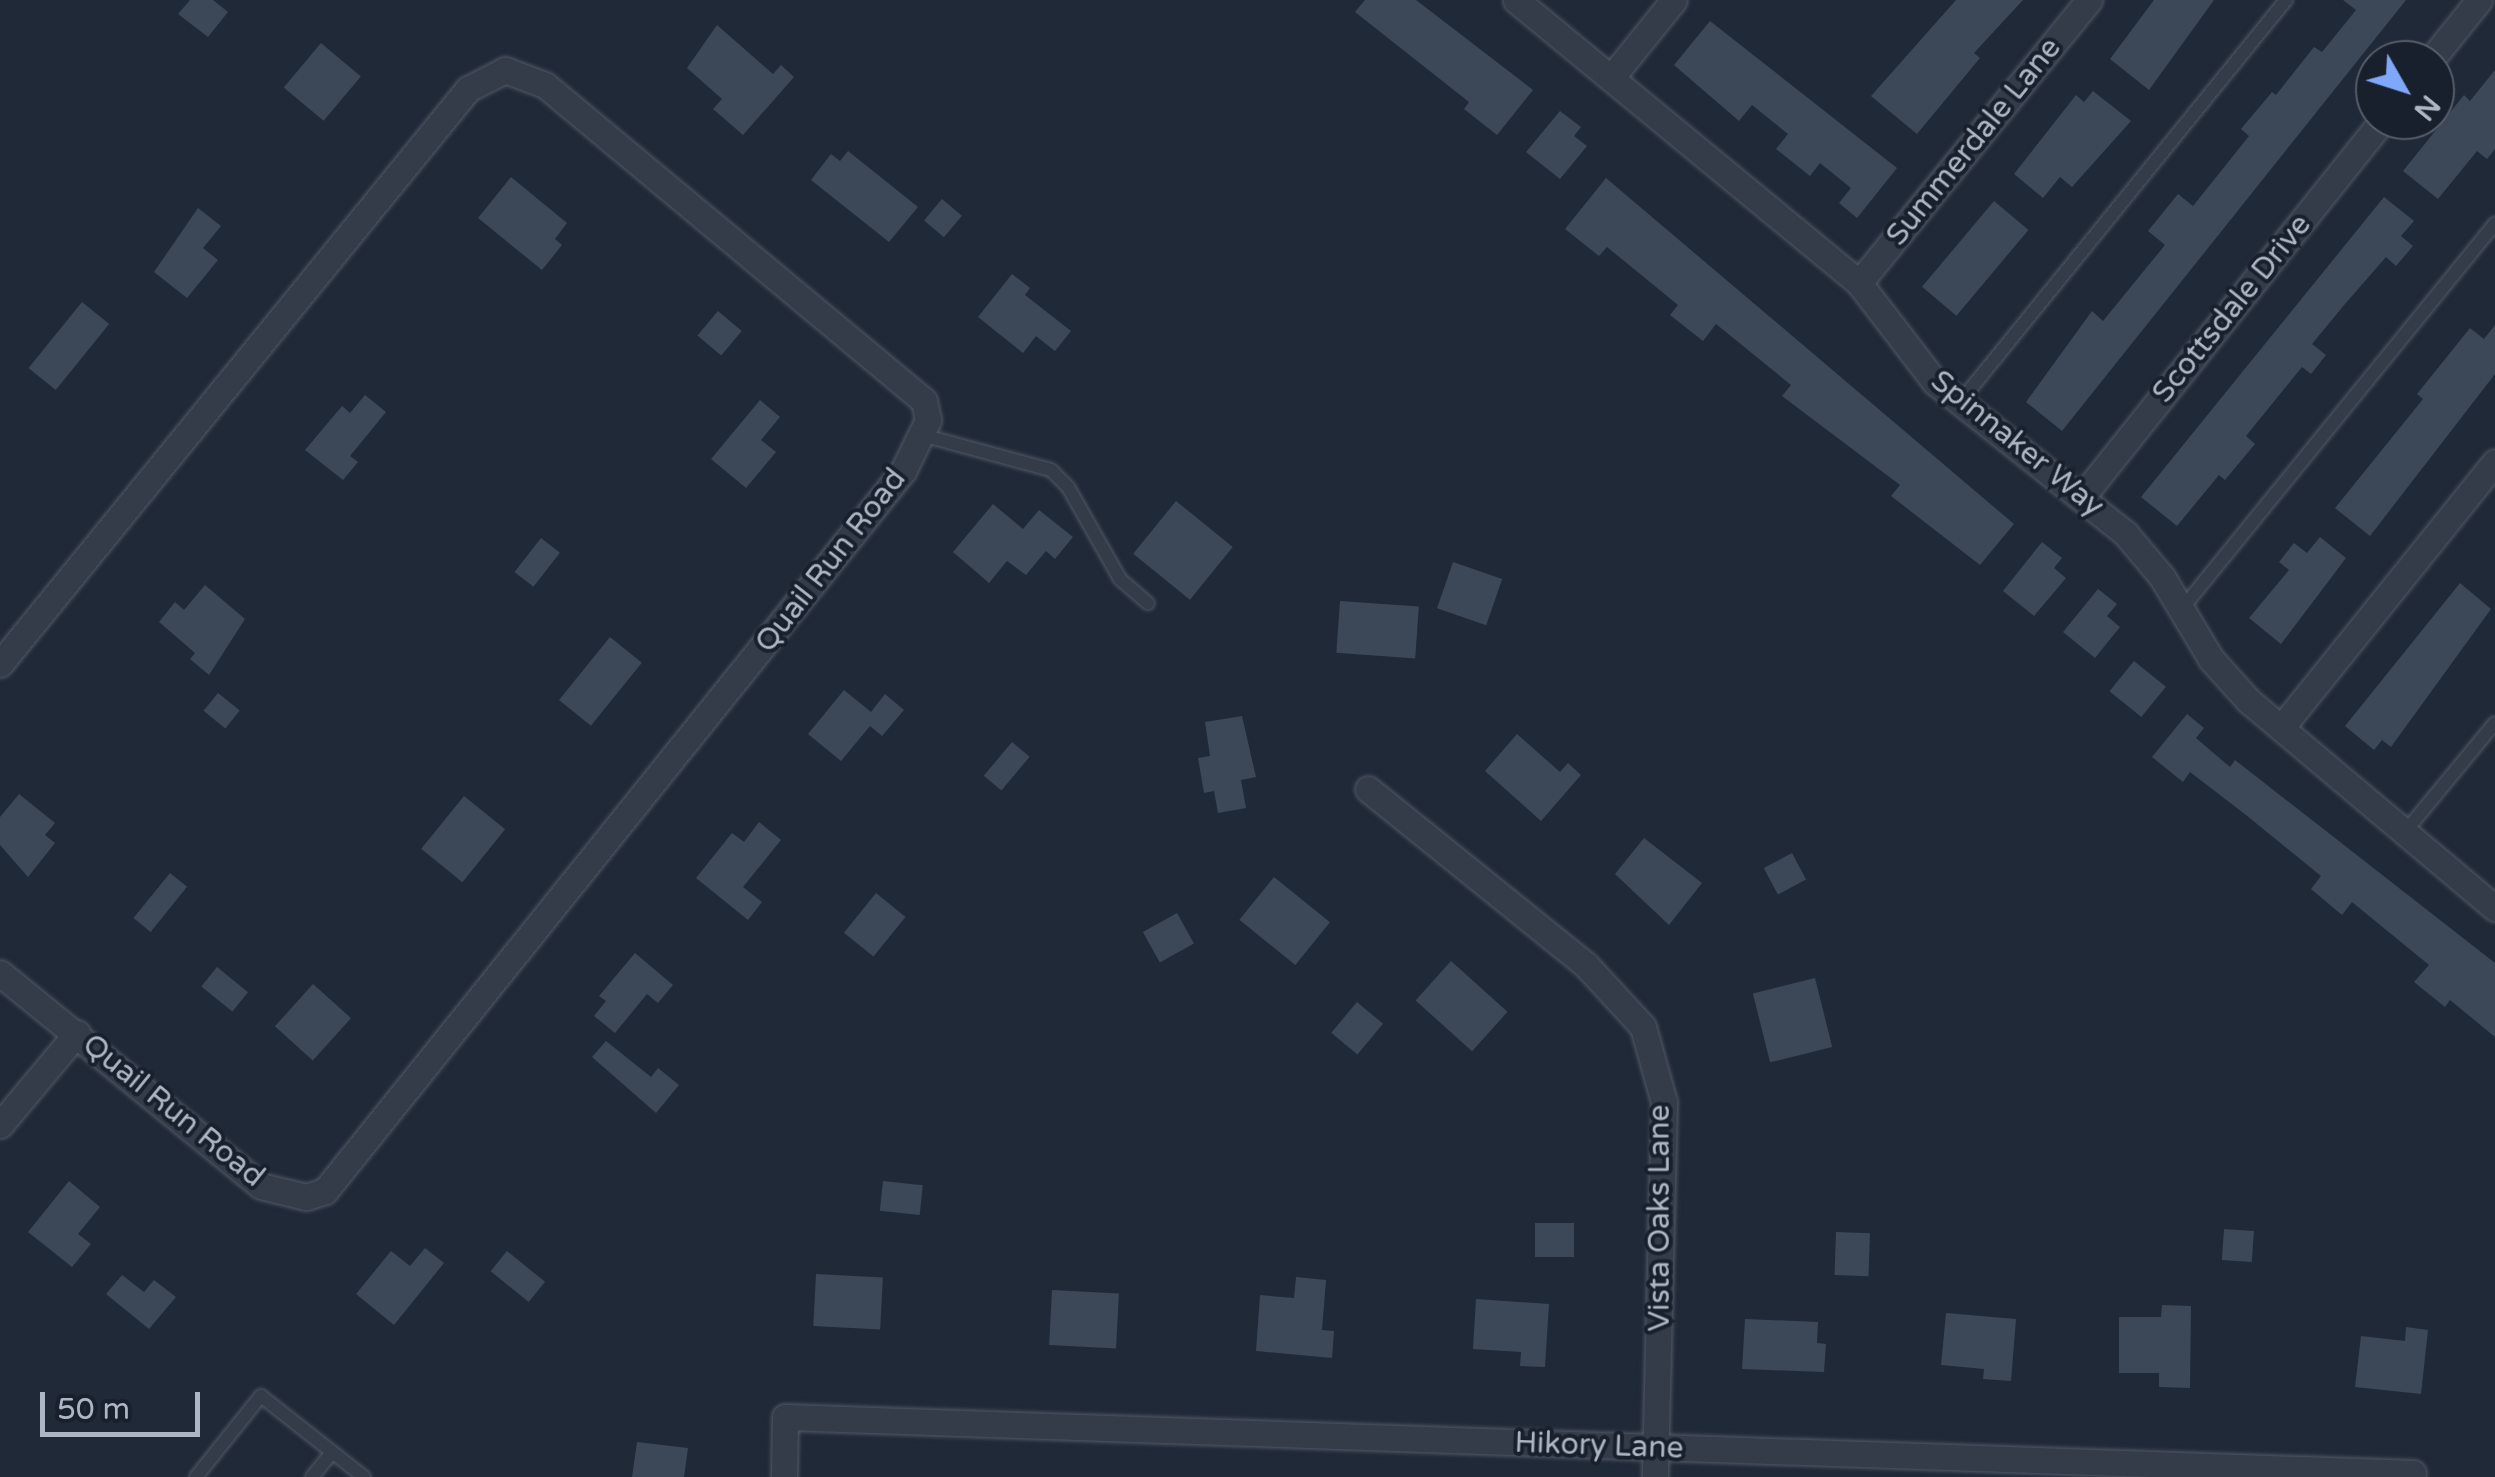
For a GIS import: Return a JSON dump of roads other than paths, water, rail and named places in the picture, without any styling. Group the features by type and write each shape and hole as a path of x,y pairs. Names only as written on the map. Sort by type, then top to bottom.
{"street":[{"name":"Spinnaker Way","path":"1516,0 1859,283 1935,382 2125,533 2211,658 2281,728 2495,908"},
{"path":"1611,78 1674,0"},
{"name":"Summerdale Lane","path":"1859,283 2089,0"},
{"path":"2447,40 2479,0"},
{"name":"Quail Run Road","path":"0,664 468,89 505,70 545,86 914,387 928,420 903,471 325,1191 306,1198 261,1186 0,973"},
{"name":"Scottsdale Drive","path":"2081,498 2367,140"},
{"path":"2281,728 2495,462"},
{"name":"Vista Oaks Lane","path":"1368,788 1586,965 1643,1027 1664,1102 1655,1477"},
{"path":"0,1126 77,1033"},
{"name":"Hikory Lane","path":"784,1477 786,1417 2412,1474"}],"lane":[{"path":"1960,402 2286,0"},
{"path":"2181,610 2495,224"},
{"path":"922,435 1051,470 1068,487 1120,579 1148,603"},
{"path":"2405,832 2495,724"},
{"path":"196,1477 261,1396 364,1477"},
{"path":"312,1477 332,1452"}]}
